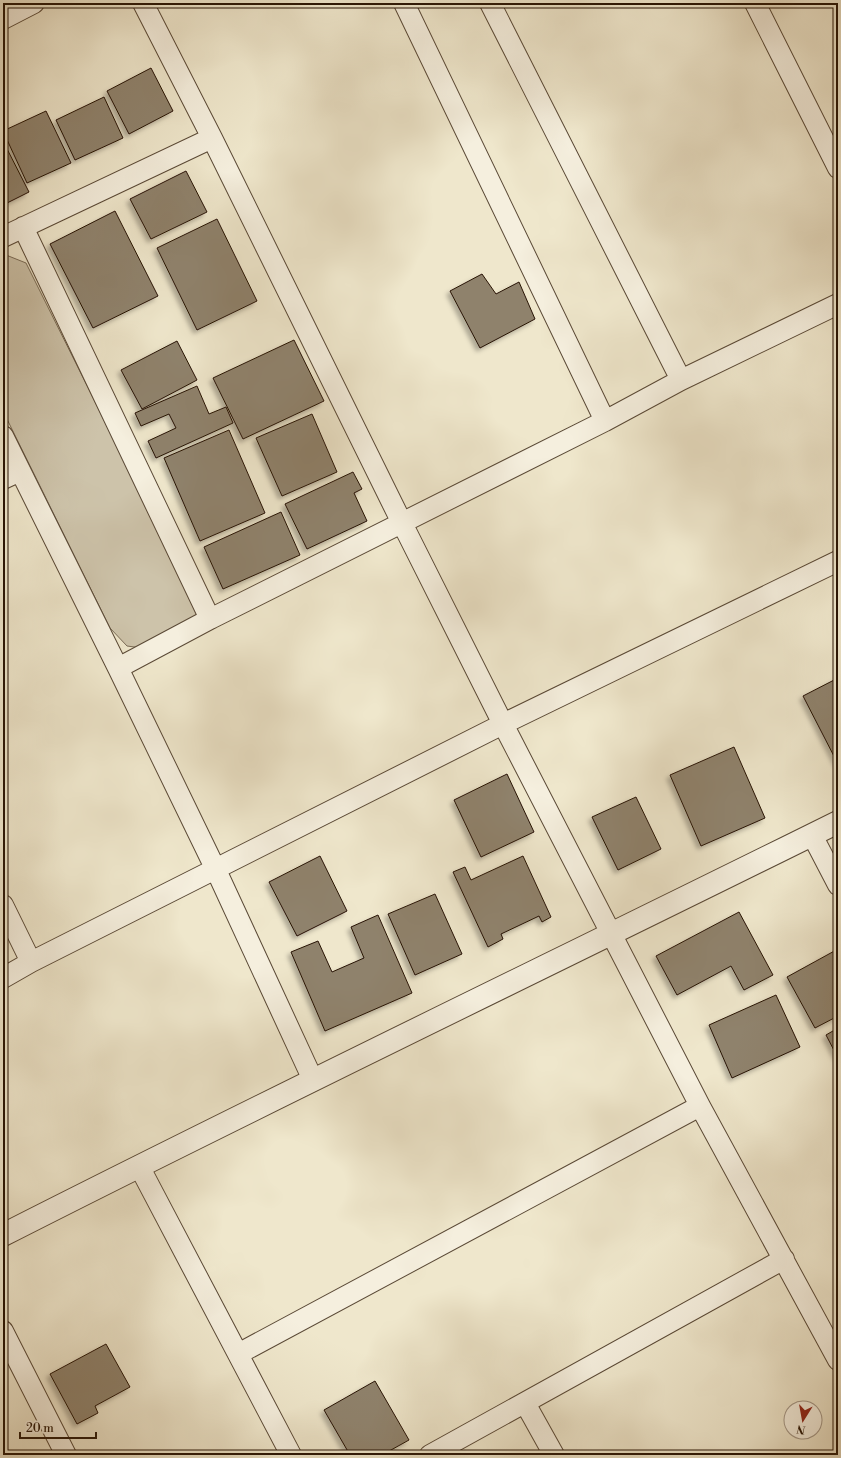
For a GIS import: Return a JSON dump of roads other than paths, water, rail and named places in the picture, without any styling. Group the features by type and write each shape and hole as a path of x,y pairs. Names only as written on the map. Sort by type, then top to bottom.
{"street":[{"path":"3,19 34,3"},
{"path":"142,3 212,138 503,724 700,1106 838,1360"},
{"path":"404,3 605,421"},
{"path":"490,3 681,380"},
{"path":"756,3 838,168"},
{"path":"3,236 212,138"},
{"path":"24,227 210,619"},
{"path":"118,668 210,619 605,421 681,380 838,304"},
{"path":"3,436 11,475 118,668 216,870 313,1080"},
{"path":"3,978 503,724 838,561"},
{"path":"3,1235 139,1166 838,822"},
{"path":"812,835 838,886"},
{"path":"3,905 32,962"},
{"path":"238,1354 700,1106"},
{"path":"139,1166 291,1455"},
{"path":"430,1455 784,1259"},
{"path":"3,1331 66,1455"},
{"path":"525,1403 554,1455"}]}
